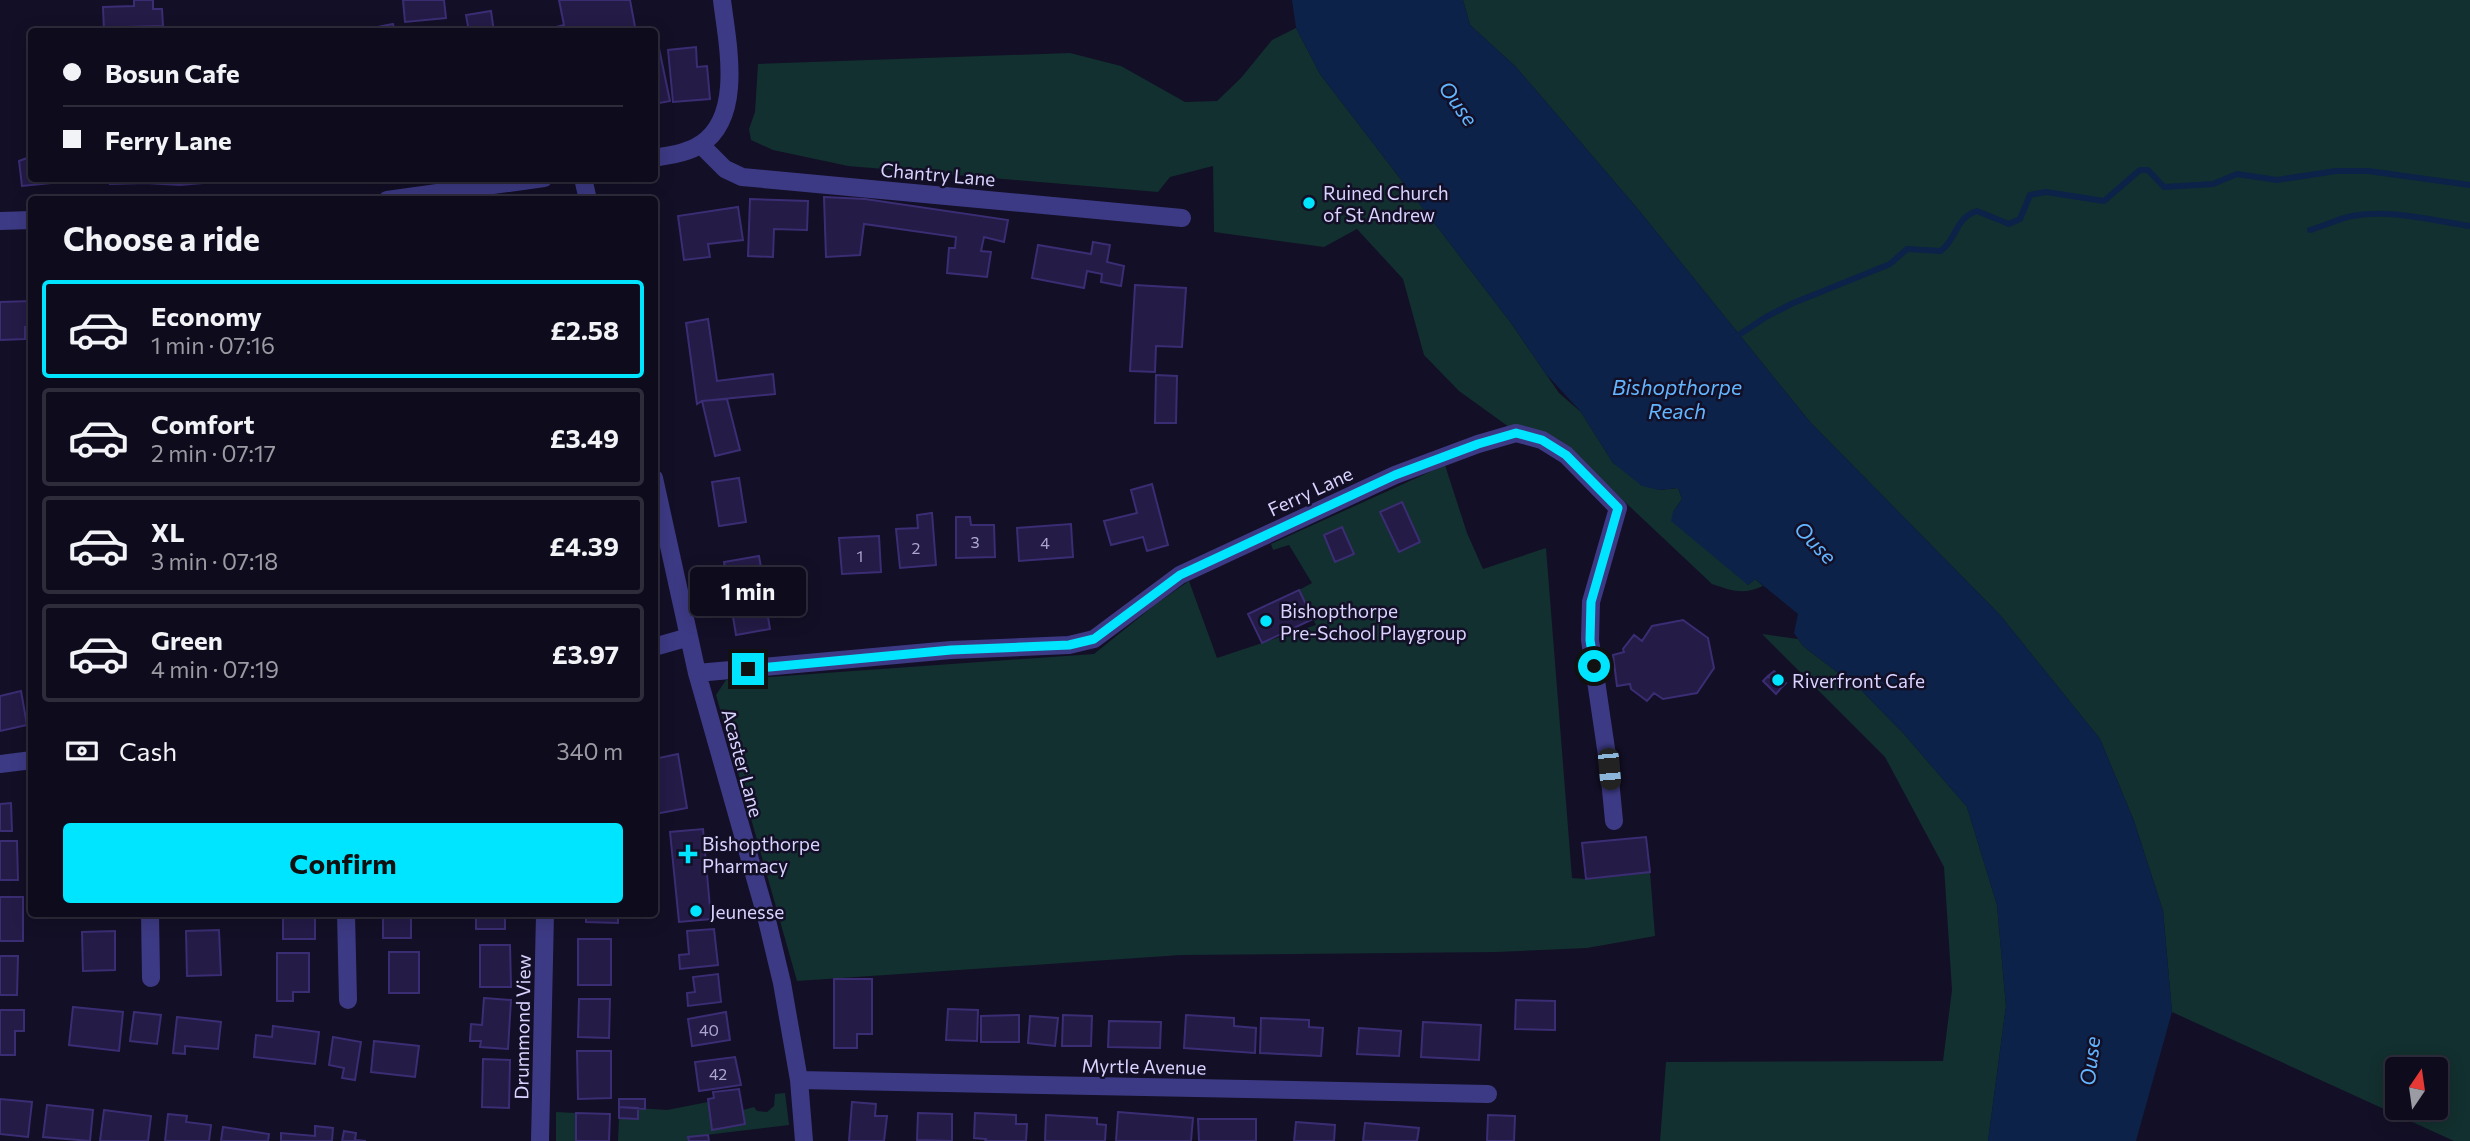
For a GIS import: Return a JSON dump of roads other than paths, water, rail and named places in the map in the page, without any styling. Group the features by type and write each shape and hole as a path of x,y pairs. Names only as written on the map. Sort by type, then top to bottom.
{"street":[{"path":"658,157 680,154 701,145 714,133 723,118 730,76 722,0"},
{"name":"Chantry Lane","path":"701,145 725,169 742,177 1182,218"},
{"path":"404,196 445,186 494,182"},
{"path":"0,221 28,220"},
{"name":"Ferry Lane","path":"697,673 951,650 1069,645 1094,639 1180,575 1395,475 1516,433 1542,440 1566,455 1618,508 1591,602 1590,640 1614,821"},
{"name":"Acaster Lane","path":"658,496 697,673 766,916 790,1020 804,1141"},
{"path":"658,646 689,637"},
{"path":"0,764 28,760"},
{"path":"150,917 151,978"},
{"path":"346,917 348,1000"},
{"name":"Drummond View","path":"540,1141 545,917"},
{"name":"Myrtle Avenue","path":"799,1080 1488,1094"}],"water":[{"name":"Bishopthorpe Reach","path":"1292,0 1463,0 1470,25 1516,67 1637,208 1810,422 2000,615 2100,739 2134,821 2163,911 2172,1012 2136,1141 1988,1141 2006,1006 1997,905 1967,807 1904,734 1862,691 1803,646 1794,633 1798,614 1755,579 1748,585 1671,521 1673,512 1682,499 1678,488 1659,490 1642,486 1613,463 1581,412 1546,374 1511,323 1320,74 1296,28"}],"waterway":[{"path":"1734,338 1791,304 1890,264 1907,249 1941,251 1960,223 1977,211 2009,224 2020,219 2030,195 2046,192 2104,201 2140,170 2148,170 2164,187 2213,184 2237,174 2277,180 2336,171 2368,171 2470,185"},
{"path":"2310,230 2352,216 2367,214 2411,216 2470,226"}],"place":[{"name":"Ruined Church of St Andrew","path":"1309,203"},
{"name":"Bishopthorpe Pre-School Playgroup","path":"1266,621"},
{"name":"Riverfront Cafe","path":"1778,680"},
{"name":"Bishopthorpe Pharmacy","path":"688,854"},
{"name":"Jeunesse","path":"696,911"}],"water label":[{"name":"Ouse","path":"1459,103"},
{"name":"Ouse","path":"1816,542"},
{"name":"Ouse","path":"2089,1061"}]}
